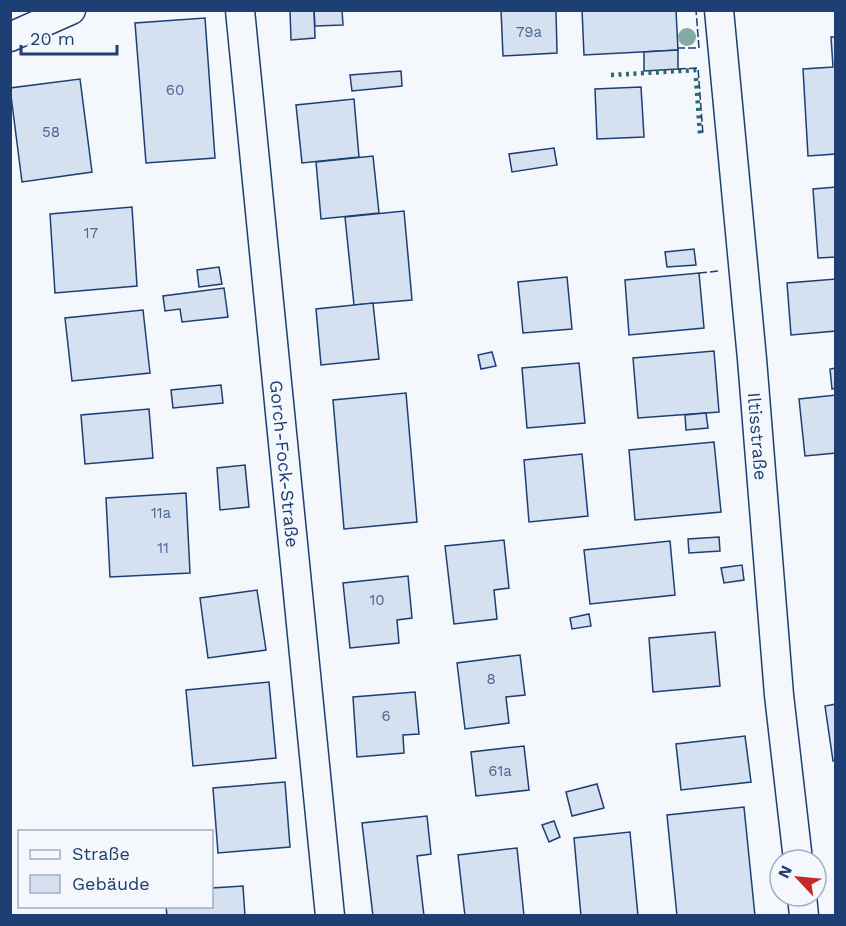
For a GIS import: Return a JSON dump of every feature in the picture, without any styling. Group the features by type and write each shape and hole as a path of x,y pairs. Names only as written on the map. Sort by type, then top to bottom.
{"street":[{"path":"10,36 71,10"},
{"name":"Gorch-Fock-Straße","path":"240,10 330,915"},
{"name":"Iltisstraße","path":"719,10 752,359 779,695 797,848"}],"building":[{"path":"290,10 314,10 315,38 291,40"},
{"path":"314,10 342,10 343,25 315,26"},
{"path":"501,10 556,10 557,53 503,56"},
{"path":"582,10 676,10 678,50 584,55"},
{"path":"205,18 215,158 146,163 135,23"},
{"path":"831,37 836,37 836,154 808,156 803,69 833,67"},
{"path":"678,50 678,69 644,71 644,52"},
{"path":"401,71 402,86 352,91 350,75"},
{"path":"80,79 92,172 22,182 10,88"},
{"path":"641,87 644,137 597,139 595,89"},
{"path":"354,99 359,157 302,163 296,105"},
{"path":"554,148 557,165 512,172 509,154"},
{"path":"373,156 379,213 321,219 316,162"},
{"path":"836,187 836,257 818,258 813,189"},
{"path":"132,207 137,286 55,293 50,214"},
{"path":"404,211 412,300 354,305 345,217"},
{"path":"694,249 696,265 667,267 665,252"},
{"path":"219,267 222,284 199,287 197,270"},
{"path":"699,273 704,328 629,335 625,280"},
{"path":"567,277 572,329 523,333 518,282"},
{"path":"836,279 836,331 791,335 787,283"},
{"path":"224,288 228,317 182,322 180,309 165,311 163,296"},
{"path":"373,303 379,359 321,365 316,309"},
{"path":"143,310 150,373 72,381 65,318"},
{"path":"714,351 719,412 638,418 633,358"},
{"path":"492,352 496,366 481,369 478,355"},
{"path":"579,363 585,423 527,428 522,368"},
{"path":"836,368 836,388 832,389 830,369"},
{"path":"221,385 223,403 173,408 171,390"},
{"path":"406,393 417,522 344,529 333,400"},
{"path":"836,395 836,453 805,456 799,399"},
{"path":"149,409 153,458 85,464 81,415"},
{"path":"706,413 708,428 686,430 685,415"},
{"path":"714,442 721,512 635,520 629,450"},
{"path":"582,454 588,516 529,522 524,460"},
{"path":"245,465 249,507 220,510 217,468"},
{"path":"186,493 190,573 110,577 106,498"},
{"path":"719,537 720,551 689,553 688,539"},
{"path":"504,540 509,588 494,590 497,619 454,624 445,546"},
{"path":"670,541 675,595 590,604 584,550"},
{"path":"742,565 744,580 724,583 721,568"},
{"path":"408,576 412,618 397,620 399,643 350,648 343,583"},
{"path":"257,590 266,650 208,658 200,598"},
{"path":"589,614 591,626 572,629 570,618"},
{"path":"715,632 720,686 653,692 649,638"},
{"path":"520,655 525,695 506,697 509,723 465,729 457,663"},
{"path":"269,682 276,758 193,766 186,690"},
{"path":"415,692 419,734 403,735 404,753 357,757 353,697"},
{"path":"836,704 836,761 833,761 825,706"},
{"path":"745,736 751,782 681,790 676,744"},
{"path":"524,746 529,790 476,796 471,752"},
{"path":"285,782 290,847 218,853 213,788"},
{"path":"597,784 604,808 572,816 566,792"},
{"path":"744,807 755,916 677,916 667,815"},
{"path":"427,816 431,854 417,856 424,916 373,916 362,823"},
{"path":"554,821 560,837 549,842 542,825"},
{"path":"630,832 638,916 581,916 574,838"},
{"path":"517,848 524,916 465,916 458,855"},
{"path":"243,886 245,916 167,916 166,908 213,908 213,888"}],"hedge":[{"path":"611,75 697,70"},
{"path":"696,78 700,135"}],"fence":[{"path":"677,48 699,48 696,10"},
{"path":"678,69 698,68 703,135"},
{"path":"699,273 719,271"}]}
